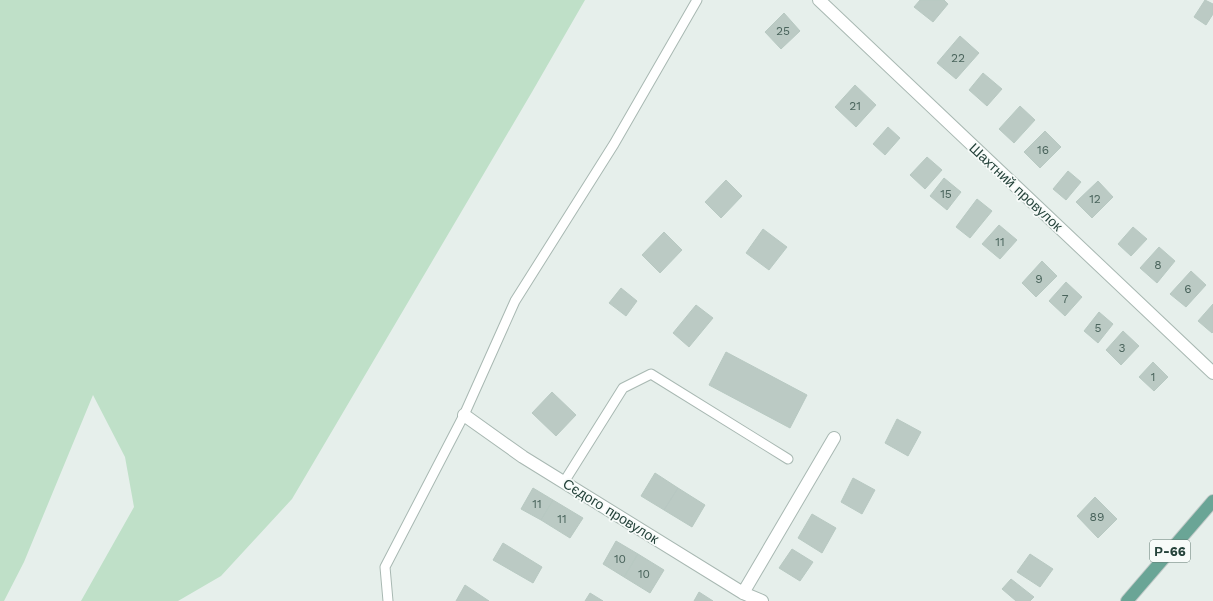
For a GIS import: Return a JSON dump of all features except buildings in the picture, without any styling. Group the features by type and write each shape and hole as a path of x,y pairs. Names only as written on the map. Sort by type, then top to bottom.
{"main road":[{"name":"Р-66","path":"1127,601 1213,501"}],"street":[{"name":"Шахтний провулок","path":"819,0 1213,373"},
{"name":"Сєдого провулок","path":"464,415 523,457 743,593 762,601"},
{"path":"743,593 834,438"}],"lane":[{"path":"388,601 385,567 464,415 515,301 614,144 697,0"},
{"path":"564,482 623,388 651,374 788,459"}],"green space":[{"path":"0,0 585,0 292,499 221,576 178,601 81,601 134,507 125,457 93,395 24,562 4,601 0,601"}]}
